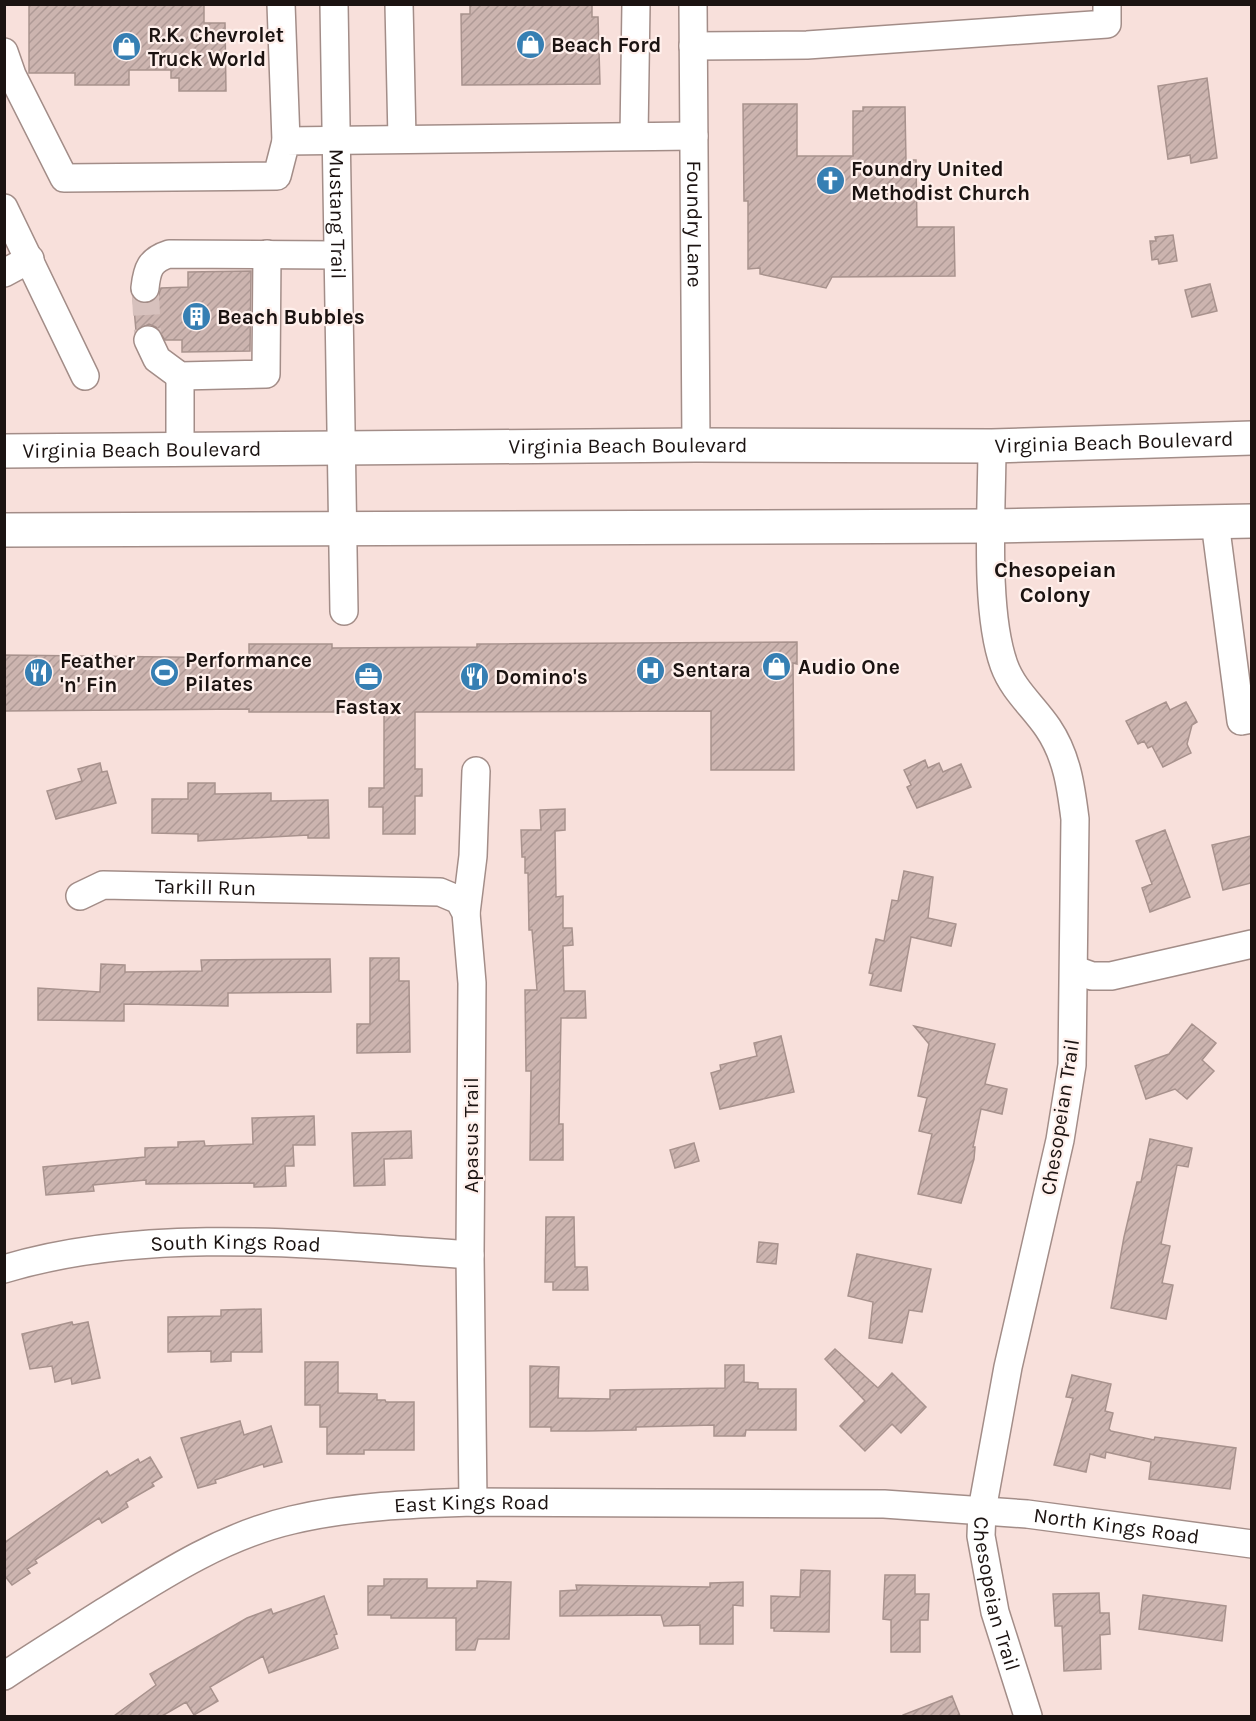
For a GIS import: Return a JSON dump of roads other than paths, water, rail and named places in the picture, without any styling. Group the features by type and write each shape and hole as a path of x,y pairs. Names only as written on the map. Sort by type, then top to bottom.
{"main road":[{"name":"Virginia Beach Boulevard","path":"5,447 180,450 696,445 992,446 1251,438"},
{"path":"4,530 992,526 1251,521"}],"street":[{"path":"4,52 12,75 64,178 277,176 285,141 281,4"},
{"name":"Mustang Trail","path":"334,4 339,447 344,611"},
{"path":"399,4 402,139"},
{"path":"634,136 636,4"},
{"name":"Foundry Lane","path":"693,4 696,445"},
{"path":"693,46 807,45 1107,24 1107,4"},
{"path":"285,141 694,135"},
{"path":"4,208 85,376"},
{"path":"145,288 148,266 157,258 169,254 336,255"},
{"path":"148,340 157,359 180,376 266,374 267,254"},
{"path":"4,273 30,259"},
{"path":"180,376 180,450"},
{"name":"Chesopeian Trail","path":"992,446 993,593 999,647 1005,667 1017,690 1048,728 1062,753 1070,782 1076,819 1072,1065 1060,1140 1008,1367 982,1510 981,1536 995,1612 1028,1716"},
{"path":"1215,522 1240,629 1242,721 1251,719"},
{"name":"Apasus Trail","path":"473,1502 470,1255 472,983 466,913 473,856 476,771"},
{"name":"Tarkill Run","path":"80,896 103,885 440,892 459,900 466,913"},
{"path":"1075,970 1092,976 1111,976 1251,944"},
{"name":"South Kings Road","path":"4,1269 48,1256 98,1248 141,1245 323,1245 470,1255"},
{"name":"East Kings Road","path":"4,1676 140,1589 210,1549 245,1534 291,1520 343,1511 415,1504 473,1502 884,1504 982,1510"},
{"name":"North Kings Road","path":"982,1510 1251,1544"}],"tunnel":[{"path":"145,288 148,340"}],"place":[{"name":"Beach Ford","path":"530,45"},
{"name":"R.K. Chevrolet Truck World","path":"127,47"},
{"name":"Foundry United Methodist Church","path":"830,181"},
{"name":"Beach Bubbles","path":"196,317"},
{"name":"Audio One","path":"777,667"},
{"name":"Sentara","path":"651,670"},
{"name":"Performance Pilates","path":"164,672"},
{"name":"Feather 'n' Fin","path":"39,673"},
{"name":"Fastax","path":"368,676"},
{"name":"Domino's","path":"474,677"}],"district":[{"name":"Chesopeian Colony","path":"1055,582"}]}
